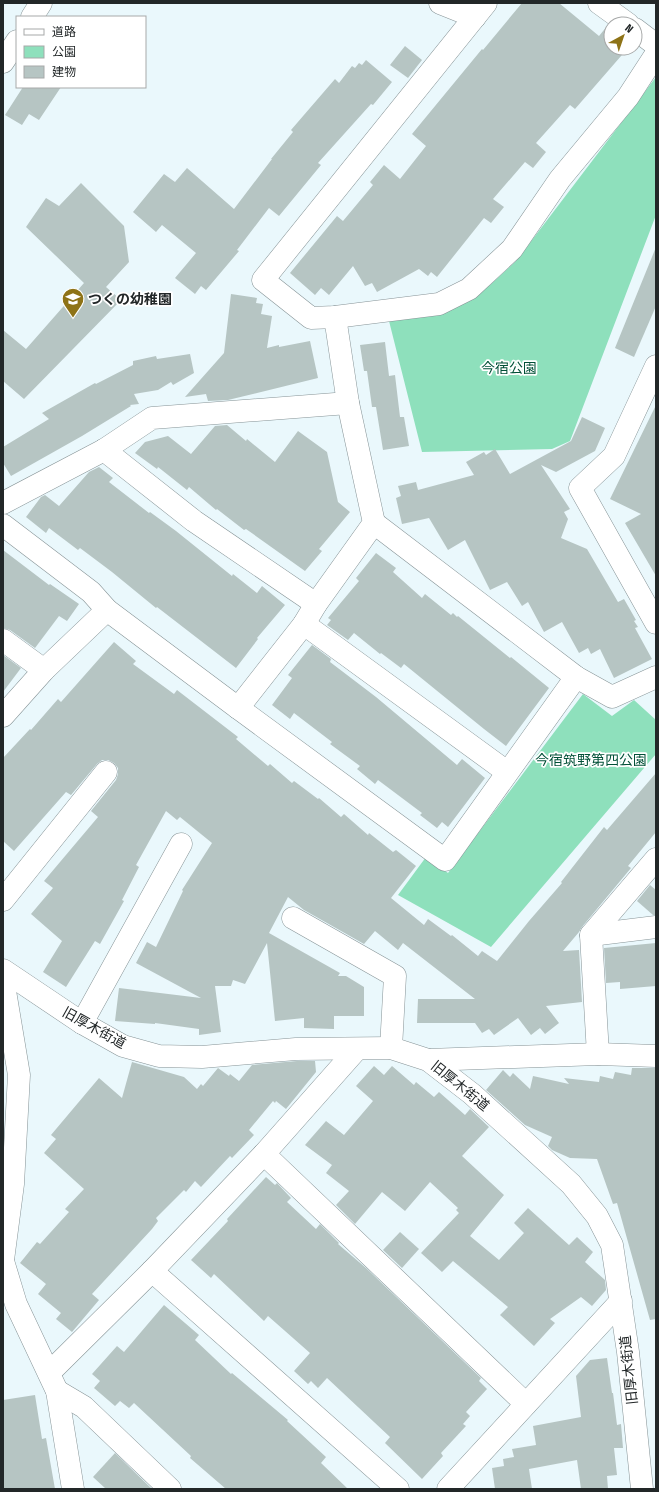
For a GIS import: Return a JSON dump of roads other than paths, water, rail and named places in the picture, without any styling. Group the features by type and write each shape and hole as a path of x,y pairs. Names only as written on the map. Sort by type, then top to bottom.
{"street":[{"path":"33,16 41,3"},
{"path":"440,3 480,10 263,280 311,318 335,317 439,304 469,290 512,249 560,179 628,97 656,54"},
{"path":"599,3 617,16"},
{"path":"643,36 656,45"},
{"path":"3,62 16,42"},
{"path":"335,317 348,403 374,523 576,677 612,697 656,676"},
{"path":"656,366 614,456 580,488 656,623"},
{"path":"3,503 104,450 152,418 348,403"},
{"path":"104,450 194,521 316,604"},
{"path":"238,708 304,624 316,604 374,523"},
{"path":"3,525 91,592 107,610 445,860 576,677"},
{"path":"3,716 44,670 107,610"},
{"path":"304,624 508,772"},
{"path":"3,640 44,670"},
{"path":"3,900 106,772"},
{"path":"82,1023 181,844"},
{"path":"598,1054 591,935 656,859"},
{"path":"293,918 394,976 391,1048"},
{"path":"591,935 656,927"},
{"name":"旧厚木街道","path":"3,970 82,1023 124,1046 159,1056 202,1057 296,1049 391,1048 428,1060 472,1094 571,1184 597,1216 612,1245 628,1352 642,1489"},
{"path":"3,979 19,1075 13,1184 3,1260 16,1304 53,1382 73,1489"},
{"path":"53,1382 152,1271 264,1154 357,1049"},
{"path":"428,1060 598,1054 656,1056"},
{"path":"264,1154 526,1404"},
{"path":"152,1271 398,1489"},
{"path":"449,1488 621,1301"},
{"path":"53,1382 84,1407 170,1489"}],"place":[{"name":"つくの幼稚園","path":"73,318"}],"park label":[{"name":"今宿公園","path":"509,368"},
{"name":"今宿筑野第四公園","path":"591,760"}]}
